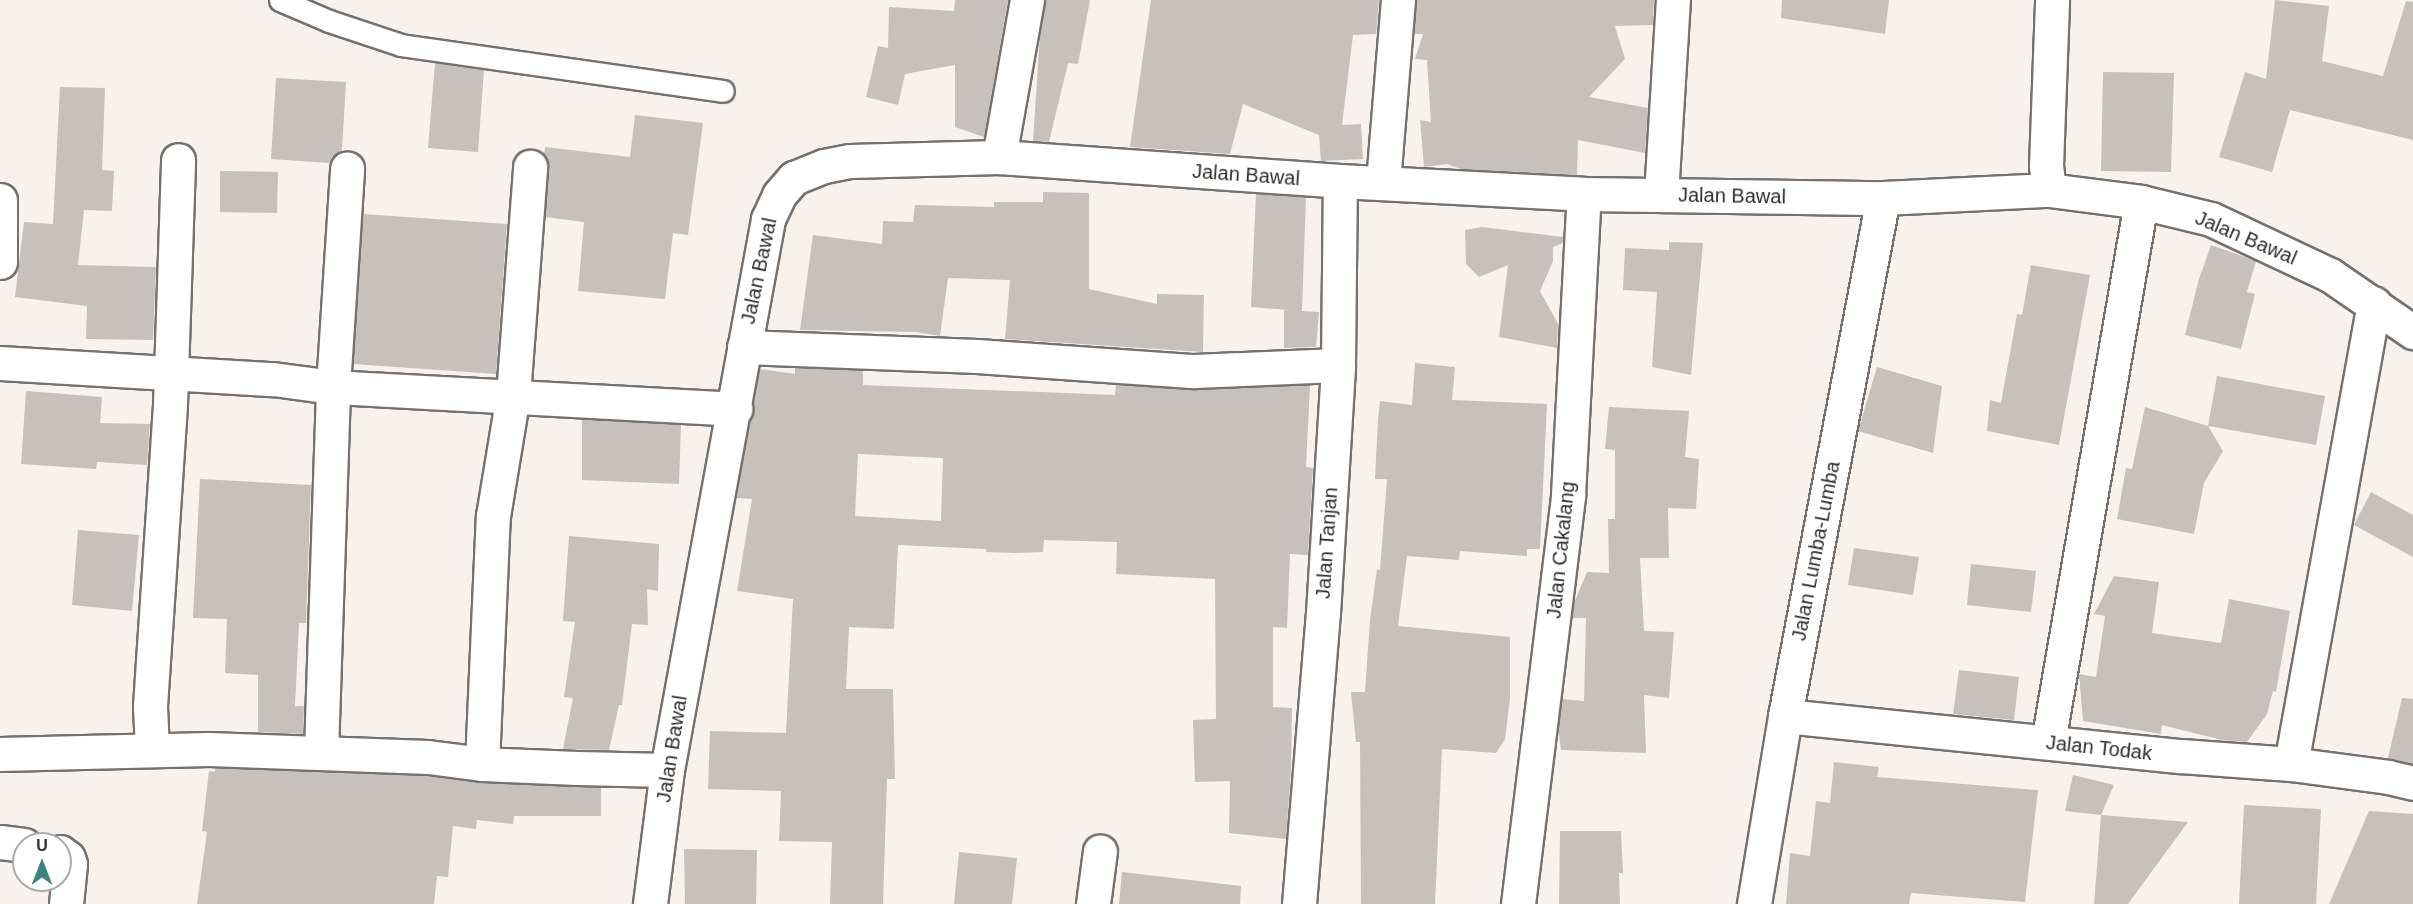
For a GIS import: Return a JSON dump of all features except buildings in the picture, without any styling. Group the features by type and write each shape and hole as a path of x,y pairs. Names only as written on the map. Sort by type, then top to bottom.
{"street":[{"path":"999,157 1027,0"},
{"path":"1383,182 1398,0"},
{"path":"1660,195 1673,0"},
{"path":"2049,189 2046,155 2052,0"},
{"name":"Jalan Bawal","path":"650,904 719,408 744,346 768,219 779,195 794,178 824,166 850,161 999,157 1340,181 1584,194 1883,198 2049,189 2141,202 2211,219 2330,275 2374,303 2413,332"},
{"path":"152,749 150,706 171,372 177,160"},
{"path":"482,764 493,516 513,395 530,166"},
{"path":"321,752 333,387 347,168"},
{"name":"Jalan Tanjan","path":"1299,904 1323,613 1338,365 1340,181"},
{"name":"Jalan Cakalang","path":"1518,904 1568,495 1584,194"},
{"name":"Jalan Lumba-Lumba","path":"1754,904 1785,716 1883,198"},
{"path":"0,200 0,262"},
{"path":"2048,742 2141,202"},
{"path":"2291,764 2374,303"},
{"path":"744,346 977,356 1194,371 1338,365"},
{"path":"0,363 273,379 333,387 719,408"},
{"name":"Jalan Todak","path":"1785,716 2291,764 2388,777 2413,783"},
{"path":"0,754 152,749 321,752 428,757 482,764 667,770"},
{"path":"1093,904 1100,851"}],"lane":[{"path":"280,0 329,21 401,45 723,91"}]}
